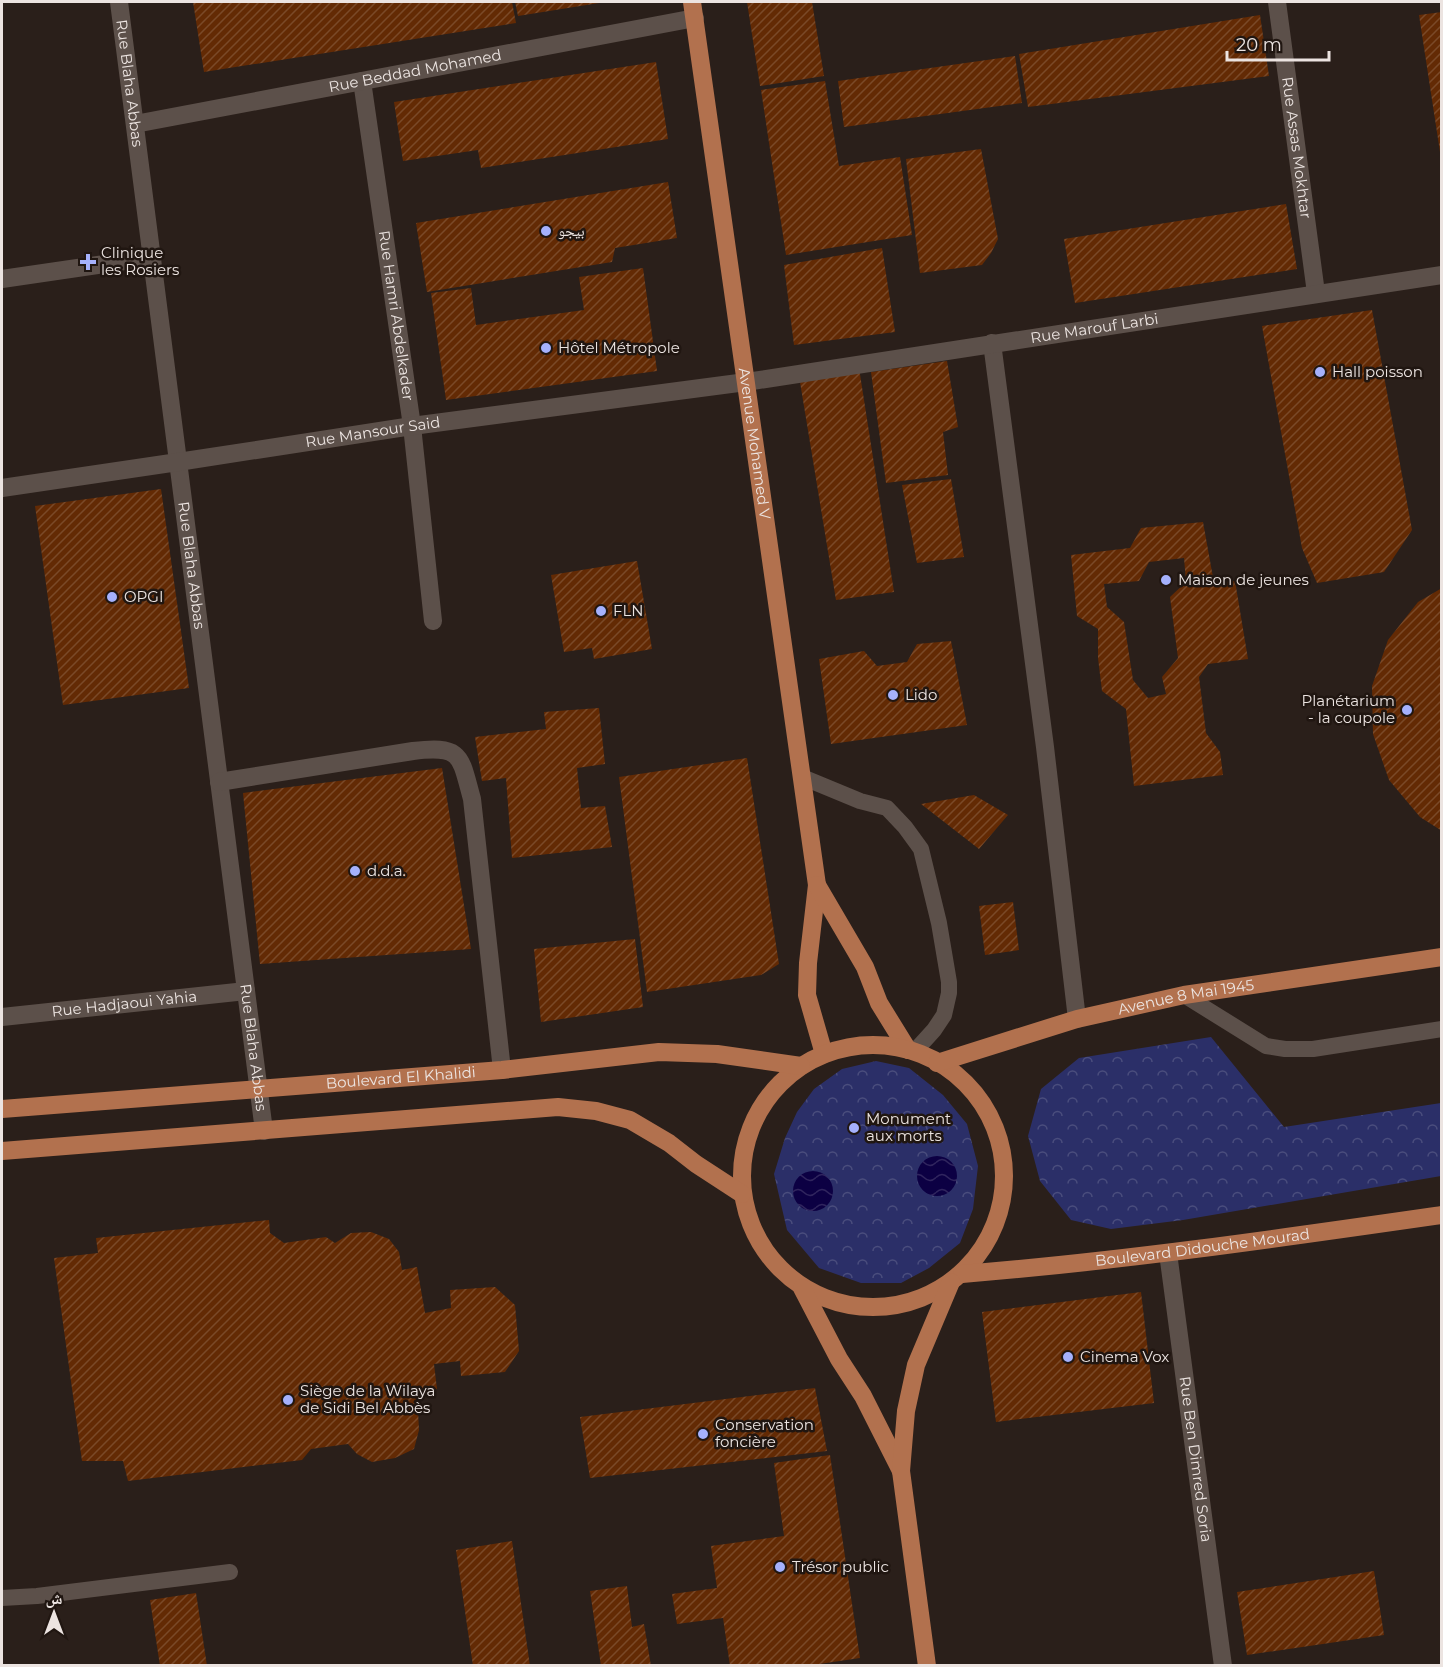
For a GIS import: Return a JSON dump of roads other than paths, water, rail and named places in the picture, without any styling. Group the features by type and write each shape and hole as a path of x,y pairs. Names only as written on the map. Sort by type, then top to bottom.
{"main road":[{"name":"Avenue Mohamed V","path":"694,10 817,885"},
{"path":"817,885 865,967 879,1003 911,1051"},
{"path":"817,885 808,963 807,995 824,1054"},
{"name":"Avenue 8 Mai 1945","path":"937,1063 1077,1018 1184,995 1442,957"},
{"path":"866,1045 888,1046 911,1051 937,1063 966,1084 985,1108 997,1131 1004,1156 1005,1182 1001,1208 992,1232 979,1254 956,1278 928,1296 903,1304 877,1308 851,1306 825,1299 802,1288 773,1262 752,1230 742,1194 741,1164 747,1135 760,1108 778,1084 801,1066 824,1054 866,1045"},
{"name":"Boulevard El Khalidi","path":"2,1109 502,1070 659,1052 717,1054 801,1066"},
{"path":"2,1151 558,1107 596,1111 630,1120 669,1143 742,1194"},
{"name":"Boulevard Didouche Mourad","path":"956,1278 1168,1253 1442,1215"},
{"path":"927,1665 901,1471 906,1411 916,1365 956,1278"},
{"path":"802,1288 839,1359 864,1396 901,1471"}],"street":[{"name":"Rue Blaha Abbas","path":"119,2 264,1131"},
{"name":"Rue Assas Mokhtar","path":"1277,2 1316,293"},
{"name":"Rue Beddad Mohamed","path":"135,124 362,81 694,10"},
{"name":"Rue Hamri Abdelkader","path":"362,81 412,426 433,621"},
{"path":"2,279 152,257"},
{"name":"Rue Marouf Larbi","path":"746,382 1442,275"},
{"path":"992,343 1045,747 1077,1018"},
{"name":"Rue Mansour Said","path":"2,488 412,426 746,382"},
{"path":"219,782 413,751 433,749 453,752 462,762 472,799 502,1070"},
{"name":"Rue Hadjaoui Yahia","path":"2,1017 246,991"},
{"name":"Rue Ben Dimred Soria","path":"1168,1253 1223,1665"}],"lane":[{"path":"802,777 860,801 887,808 921,849 939,923 949,993 944,1015 934,1030 911,1051"},
{"path":"1184,995 1266,1046 1285,1049 1313,1049 1442,1029"},
{"path":"2,1598 37,1596 230,1572"}],"water":[{"path":"937,1156 951,1162 957,1176 951,1190 937,1196 923,1190 917,1176 923,1162"},
{"path":"813,1171 827,1177 833,1191 827,1205 813,1211 799,1205 793,1191 799,1177"}],"place":[{"name":"بيجو","path":"546,231"},
{"name":"Clinique les Rosiers","path":"88,262"},
{"name":"Hôtel Métropole","path":"546,348"},
{"name":"Hall poisson","path":"1320,372"},
{"name":"Maison de jeunes","path":"1166,580"},
{"name":"OPGI","path":"112,597"},
{"name":"FLN","path":"601,611"},
{"name":"Lido","path":"893,695"},
{"name":"Planétarium - la coupole","path":"1407,710"},
{"name":"d.d.a.","path":"355,871"},
{"name":"Monument aux morts","path":"854,1128"},
{"name":"Cinema Vox","path":"1068,1357"},
{"name":"Siège de la Wilaya de Sidi Bel Abbès","path":"288,1400"},
{"name":"Conservation foncière","path":"703,1434"},
{"name":"Trésor public","path":"780,1567"}]}
